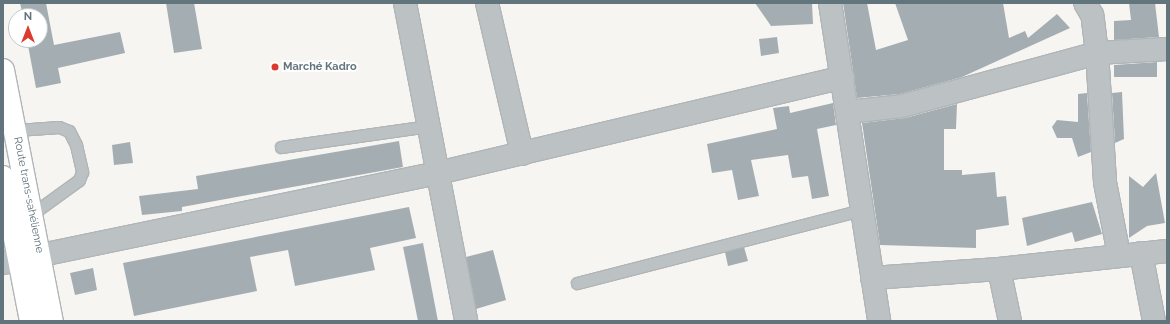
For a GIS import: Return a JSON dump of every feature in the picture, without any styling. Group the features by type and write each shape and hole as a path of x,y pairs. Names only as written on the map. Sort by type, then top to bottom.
{"highway":[{"name":"Route trans-sahélienne","path":"3,70 9,129 32,214 21,260 52,321"},
{"name":"Route trans-sahélienne","path":"3,177 21,260 31,321"}],"street":[{"path":"406,3 466,321"},
{"path":"487,3 522,154"},
{"path":"830,3 843,77 879,321"},
{"path":"1085,3 1092,15 1097,53 1105,189 1119,255"},
{"path":"848,112 910,104 1097,53 1167,49"},
{"path":"21,260 438,173 843,77"},
{"path":"872,278 999,269 1167,251"},
{"path":"1141,253 1154,321"},
{"path":"999,269 1010,321"}],"lane":[{"path":"9,129 49,126 69,131 76,145 82,172 72,187 32,214"},
{"path":"281,147 429,126"},
{"path":"577,283 862,210"}],"building":[{"path":"20,3 46,3 47,8 21,8"},
{"path":"166,3 194,3 202,49 174,53"},
{"path":"755,3 812,3 813,24 771,26"},
{"path":"843,3 867,3 876,50 908,40 895,3 1003,3 1009,38 1025,31 1028,38 1057,14 1070,28 962,77 900,94 857,98"},
{"path":"1129,3 1155,3 1159,37 1114,40 1114,21 1131,20"},
{"path":"48,14 54,45 120,32 125,53 58,68 61,83 36,88 28,48 48,48"},
{"path":"777,37 779,53 761,56 759,39"},
{"path":"1157,62 1157,77 1114,77 1114,65"},
{"path":"1122,92 1124,139 1115,143 1112,93"},
{"path":"1087,93 1091,152 1078,157 1072,138 1057,138 1052,127 1057,120 1078,122 1078,94"},
{"path":"833,103 836,125 817,129 829,196 812,199 808,176 792,178 788,155 751,160 759,196 738,200 732,170 712,173 707,144 777,129 773,108 789,106 790,113"},
{"path":"957,104 956,129 944,129 944,170 962,170 962,175 995,172 997,197 1006,196 1009,225 976,230 976,248 880,245 862,123 905,118"},
{"path":"399,141 403,167 182,207 182,211 142,215 139,196 198,189 196,176"},
{"path":"130,142 133,163 114,165 112,145"},
{"path":"1156,173 1165,223 1147,226 1129,238 1129,176 1143,187"},
{"path":"1092,202 1102,234 1075,242 1072,232 1027,246 1022,218"},
{"path":"409,207 416,238 370,248 375,270 295,286 288,250 250,257 257,291 134,316 123,263"},
{"path":"423,243 438,321 418,321 403,247"},
{"path":"744,247 748,261 728,266 725,252"},
{"path":"493,250 506,300 476,309 466,257"},
{"path":"93,268 97,290 75,295 70,273"}],"place":[{"name":"Marché Kadro","path":"275,67"}]}
